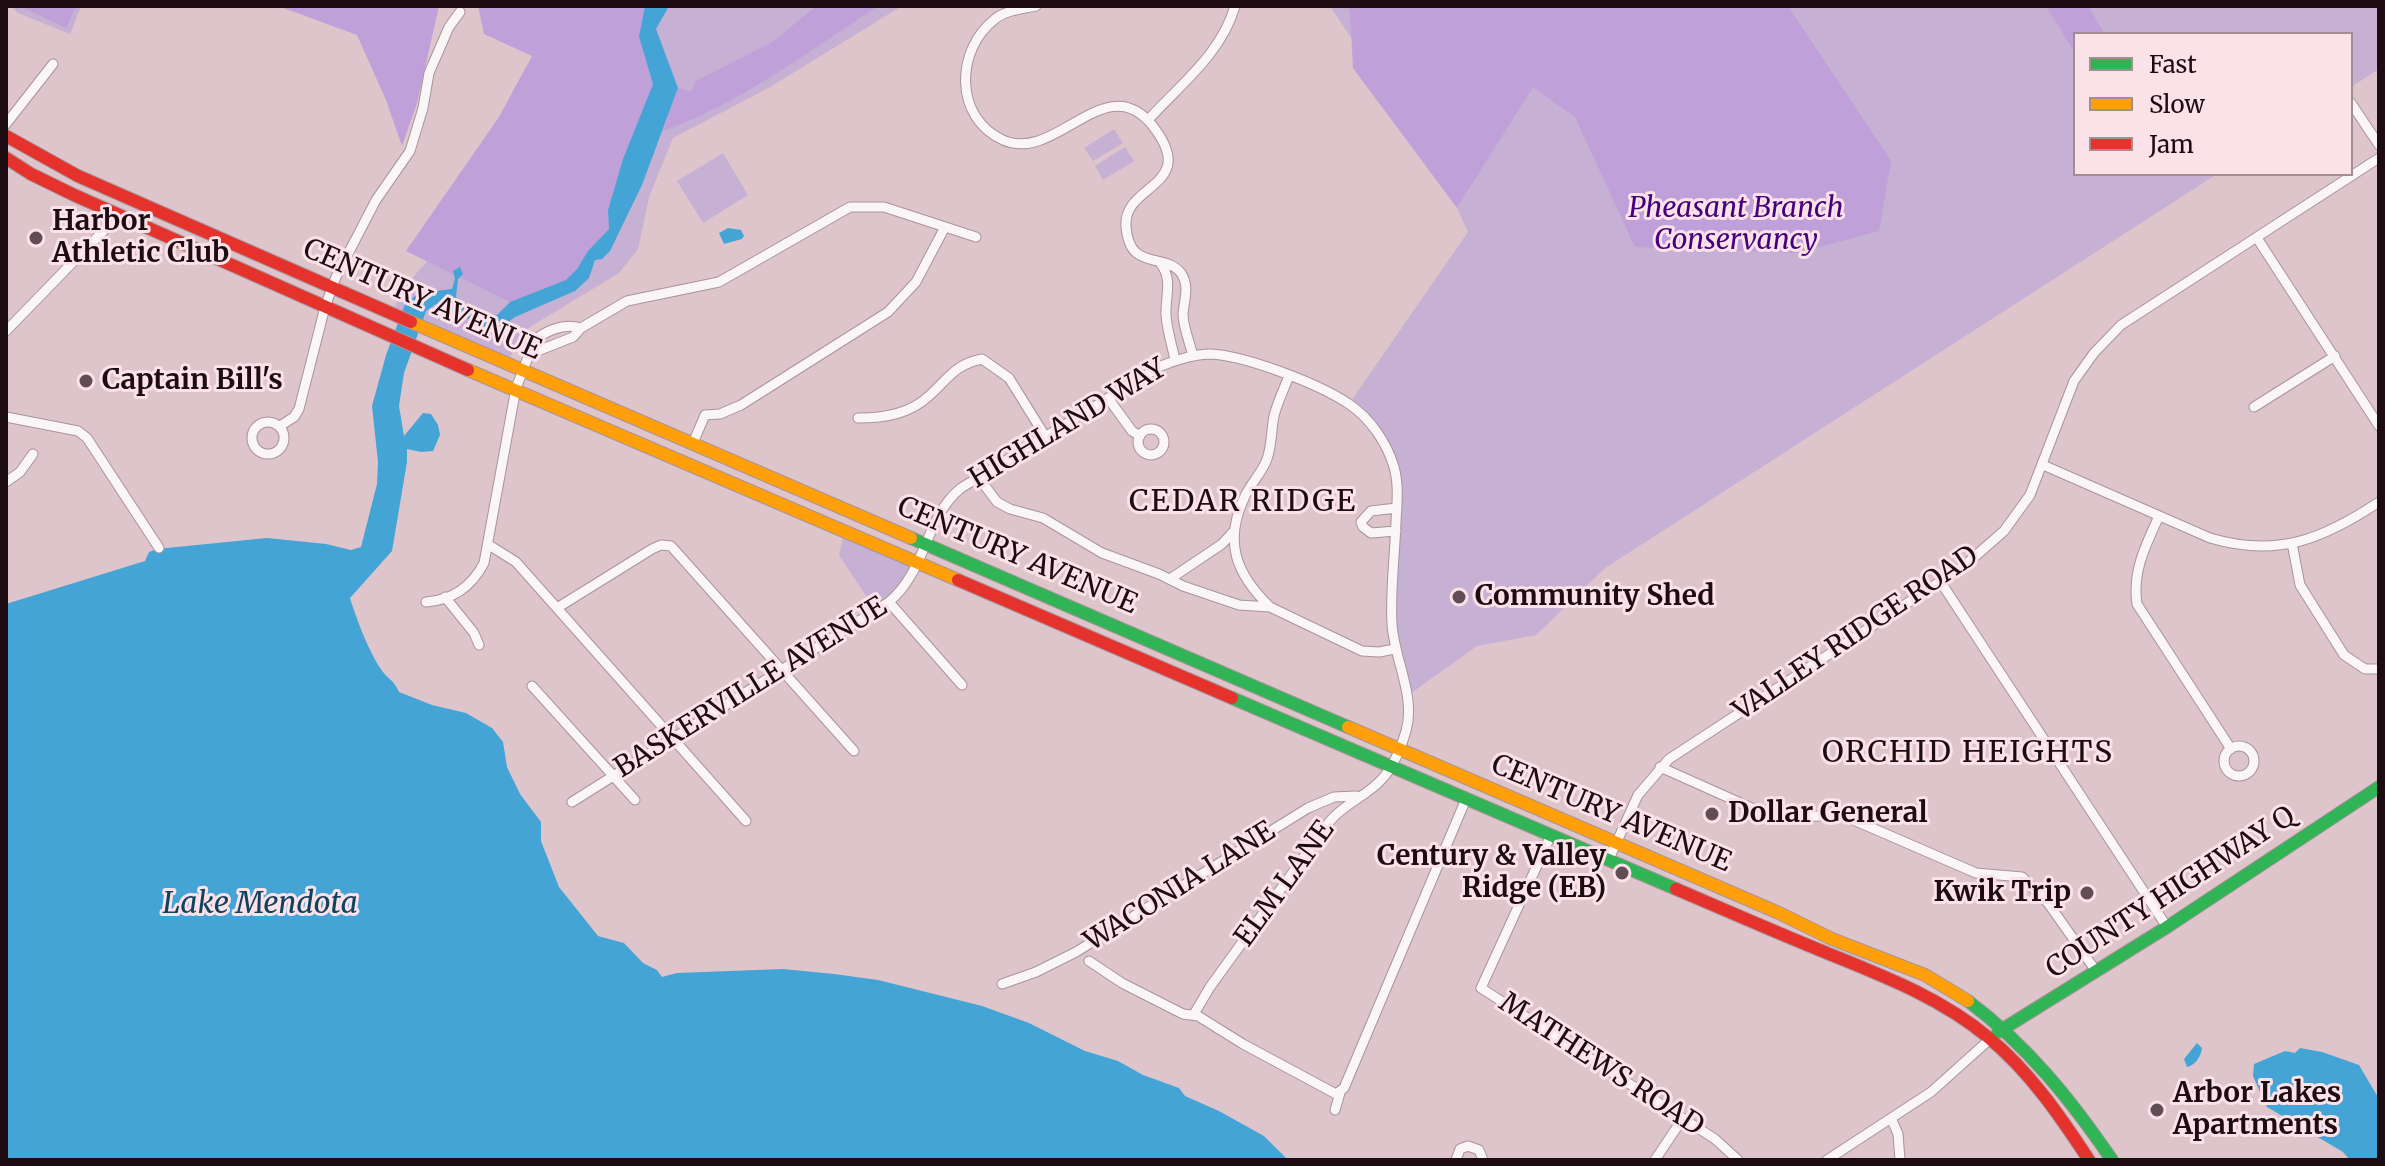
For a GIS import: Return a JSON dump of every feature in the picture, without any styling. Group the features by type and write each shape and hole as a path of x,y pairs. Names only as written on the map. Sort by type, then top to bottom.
{"main road":[{"name":"CENTURY AVENUE","path":"6,136 78,176 522,371 928,543 1779,913 1839,942 1919,973 1950,989 2035,1057 2062,1088 2112,1160"},
{"name":"CENTURY AVENUE","path":"6,158 31,174 116,214 377,331 1913,988 1972,1025 1989,1040 2050,1102 2089,1160"},
{"path":"6,170 31,174"},
{"name":"COUNTY HIGHWAY Q","path":"1989,1040 2379,787"}],"street":[{"path":"1033,6 996,17 970,53 965,63 964,78 971,109 983,127 1007,142 1023,144 1040,141 1111,105 1133,108 1148,120 1167,148 1166,170 1161,179 1127,212 1127,240 1137,254 1177,269 1183,275 1186,292 1183,314 1193,356"},
{"path":"1148,120 1177,92 1224,34 1235,6"},
{"path":"280,426 294,417 299,409 332,287 348,250 376,200 410,151 423,108 429,73 449,27 460,12"},
{"path":"6,124 53,64"},
{"path":"2353,106 2379,145"},
{"name":"VALLEY RIDGE ROAD","path":"2353,175 2379,158"},
{"name":"VALLEY RIDGE ROAD","path":"1609,859 1638,795 1660,767 1686,746 1940,581 1980,553 2004,531 2030,495 2070,391 2094,353 2121,325 2352,176"},
{"path":"426,602 466,587 478,575 489,545 516,388 530,352 530,344 545,333 568,325 581,328 627,301 719,282 850,207 884,207 976,237"},
{"path":"6,331 92,244 116,214"},
{"path":"693,443 705,415 720,414 741,405 888,312 916,282 945,227"},
{"path":"2257,238 2379,426"},
{"path":"1161,264 1166,272 1169,298 1166,315 1175,360"},
{"name":"HIGHLAND WAY","path":"918,563 944,505 954,494 1045,436 1175,360 1193,356 1234,356 1289,376 1349,404 1370,424 1393,465 1397,508 1391,610 1395,649 1409,710 1405,734 1391,766"},
{"path":"2254,407 2335,356"},
{"path":"858,418 875,418 908,410 929,396 959,366 982,359 1009,378 1045,436"},
{"path":"1289,376 1274,415 1268,455 1244,499 1234,531 1233,541 1241,570 1254,591 1270,607 1362,651 1395,649"},
{"path":"1108,398 1132,431 1140,436"},
{"path":"6,417 78,431 87,438 159,548"},
{"path":"6,482 20,472 33,454"},
{"path":"2043,465 2227,543 2266,547 2292,543 2329,532 2379,502"},
{"path":"979,478 997,502 1043,518 1102,553 1239,605 1270,607"},
{"path":"1396,531 1371,533 1365,530 1361,522 1371,511 1397,508"},
{"path":"2159,516 2139,562 2135,588 2137,604 2231,749"},
{"path":"1170,579 1222,544 1234,531"},
{"path":"2292,543 2300,585 2344,655 2365,669 2379,669"},
{"path":"489,545 513,558 746,821"},
{"path":"557,608 657,547 667,545 674,548 854,751"},
{"name":"BASKERVILLE AVENUE","path":"572,802 889,602 904,588 918,563"},
{"path":"1940,581 2167,927"},
{"path":"445,597 474,633 479,645"},
{"path":"889,602 962,685"},
{"path":"532,686 635,800"},
{"name":"ELM LANE","path":"1194,1014 1210,987 1330,821 1343,806 1381,780 1391,766"},
{"path":"1660,767 1763,813 1797,817 1842,815 1976,873 2022,877 2048,903 2096,971"},
{"name":"WACONIA LANE","path":"1002,984 1036,972 1076,952 1308,808 1334,797 1359,796"},
{"path":"1335,1110 1466,799"},
{"name":"MATHEWS ROAD","path":"1551,835 1481,988 1715,1139 1738,1160"},
{"path":"1089,961 1108,975 1183,1014 1194,1014 1331,1094 1340,1093"},
{"path":"1827,1160 1942,1084 1989,1040"},
{"path":"1655,1160 1683,1118"},
{"path":"1891,1118 1901,1145 1900,1160"},
{"path":"1456,1160 1460,1149 1468,1146 1479,1150 1483,1160"}],"green space":[{"path":"11,6 81,6 70,34 18,13"},
{"path":"20,6 76,6 66,28"},
{"path":"278,6 439,6 417,103 402,146 386,100 357,35"},
{"path":"478,6 645,6 639,37 653,84 623,159 608,210 609,229 567,280 510,302 406,251 499,117 532,56 484,34"},
{"path":"548,6 902,6 770,87 673,138 649,197 638,249 619,273 525,330 506,364 392,314 402,290 533,139"},
{"path":"817,6 878,6 747,91 663,131 678,88 691,92 696,81 772,42"},
{"name":"Pheasant Branch Conservancy","path":"1330,6 2379,6 2379,69 2353,86 2353,32 2073,32 2073,176 2214,176 1605,568 1536,635 1477,646 1407,696 1395,649 1397,499 1387,450 1349,404 1468,232 1457,208 1516,113 1354,42"},
{"path":"1346,6 1788,6 1891,161 1879,231 1797,253 1635,247 1575,117 1533,87 1457,208 1353,68 1350,11"},
{"path":"2046,6 2088,6 2104,32 2073,32 2073,50"},
{"path":"1114,129 1123,143 1093,161 1084,148"},
{"path":"1125,147 1134,161 1103,180 1095,166"},
{"path":"723,153 748,195 703,223 677,181"},
{"path":"845,531 918,563 910,579 876,611 839,555"}],"water":[{"name":"Lake Mendota","path":"645,6 669,6 656,29 678,88 642,185 610,251 602,259 595,260 589,278 575,291 515,317 495,332 436,304 426,311 404,373 399,406 404,436 423,413 431,414 440,435 433,451 407,449 392,551 350,598 373,656 399,692 432,705 466,713 492,728 503,742 507,767 520,794 541,822 541,841 559,887 598,936 624,943 662,977 677,973 783,969 878,980 982,1006 1179,1088 1185,1096 1264,1136 1288,1160 6,1160 6,604 145,561 149,552 157,549 267,538 326,544 351,550 361,547 377,484 378,462 372,406 405,304 419,293 452,289 455,279 453,271 460,267 463,274 458,279 456,297 478,312 497,315 510,302 566,280 577,269 588,251 609,229 608,210 623,159 653,84 639,37"},
{"path":"728,228 741,230 744,236 724,244 719,233"},
{"path":"2197,1043 2202,1048 2200,1054 2187,1067 2184,1059"},
{"path":"2300,1048 2359,1065 2379,1099 2379,1160 2350,1160 2343,1152 2267,1107 2253,1076 2254,1064 2285,1051 2295,1053"}],"traffic: fast":[{"path":"911,538 1348,727"},
{"path":"1232,698 1676,889"},
{"path":"1998,1032 2167,927 2379,787"},
{"path":"1968,1001 2010,1036 2047,1074 2112,1160"}],"traffic: slow":[{"path":"411,322 911,538"},
{"path":"468,370 958,580"},
{"path":"1348,727 1779,913 1832,939 1925,975 1968,1001"}],"traffic: jam":[{"path":"6,136 78,176 411,322"},
{"path":"6,158 74,195 468,370"},
{"path":"958,580 1232,698"},
{"path":"1676,889 1888,978 1951,1010 1989,1038 2018,1065 2089,1160"}],"place":[{"name":"Harbor Athletic Club","path":"36,238"},
{"name":"Captain Bill's","path":"86,381"},
{"name":"Community Shed","path":"1459,597"},
{"name":"Dollar General","path":"1712,814"},
{"name":"Century & Valley Ridge (EB)","path":"1622,873"},
{"name":"Kwik Trip","path":"2087,893"},
{"name":"Arbor Lakes Apartments","path":"2157,1110"}],"district":[{"name":"CEDAR RIDGE","path":"1243,503"},
{"name":"ORCHID HEIGHTS","path":"1968,754"}]}
